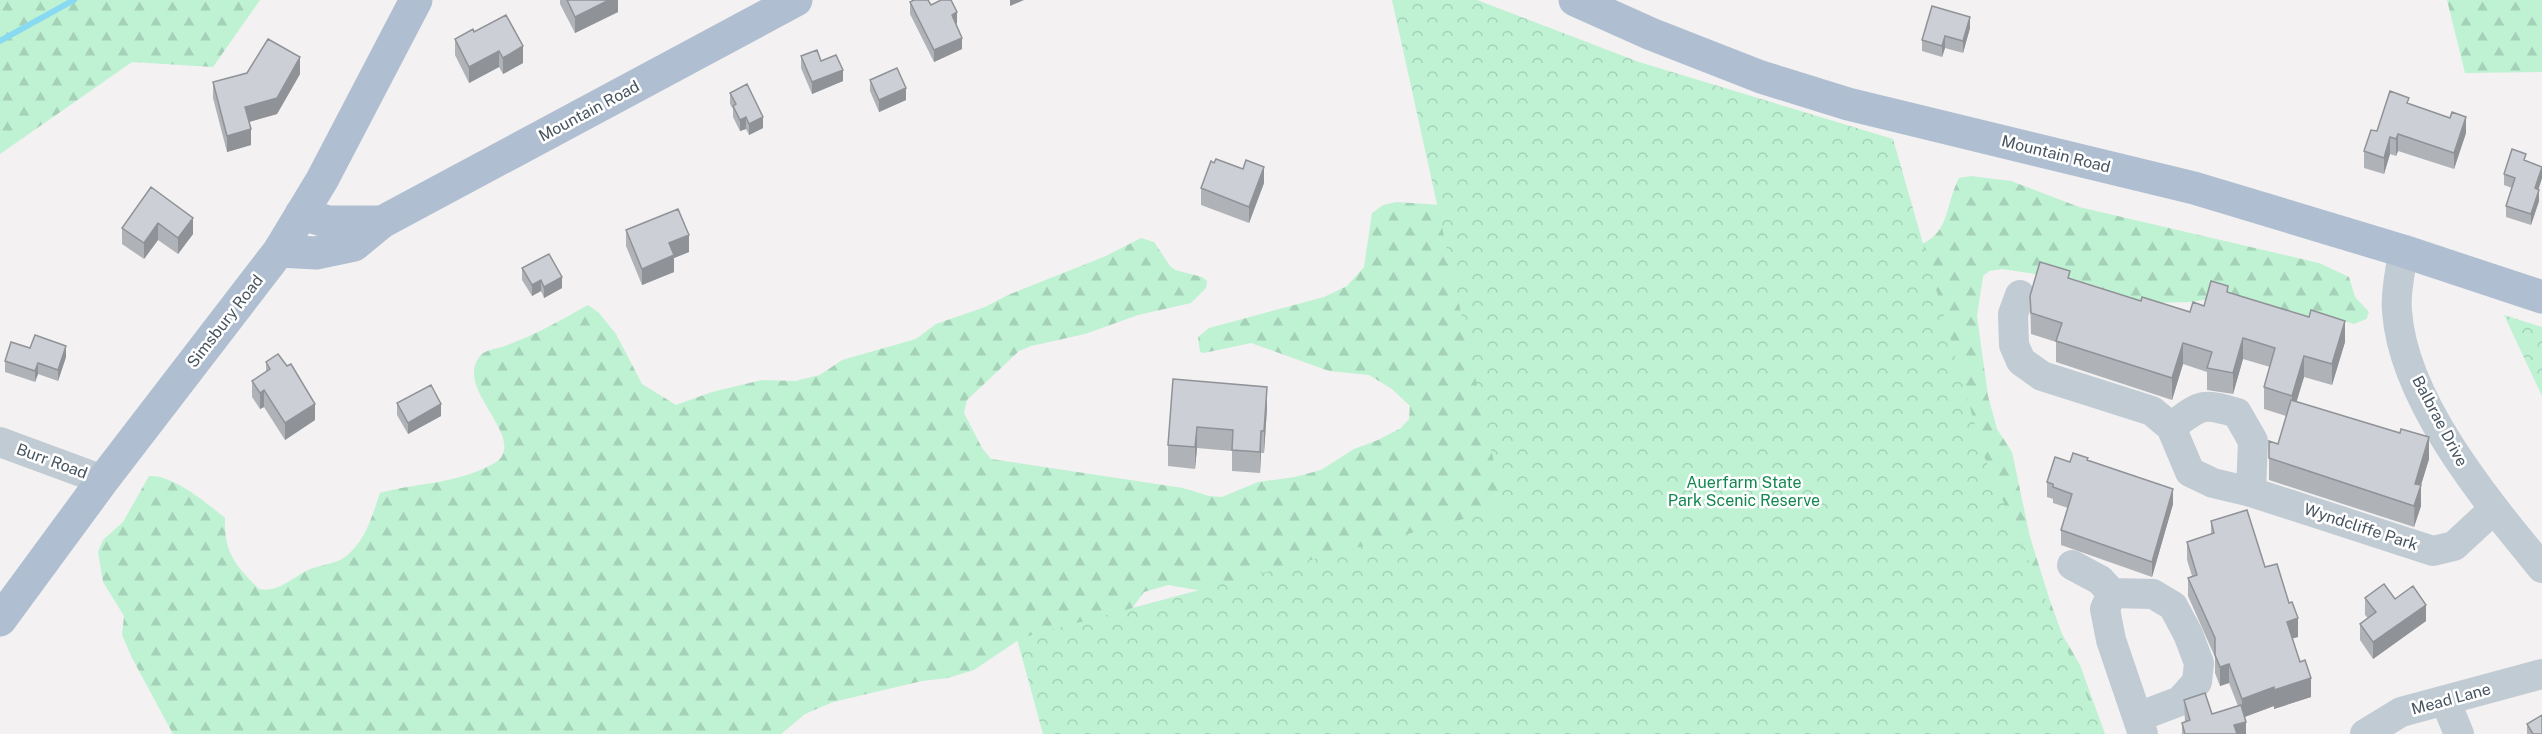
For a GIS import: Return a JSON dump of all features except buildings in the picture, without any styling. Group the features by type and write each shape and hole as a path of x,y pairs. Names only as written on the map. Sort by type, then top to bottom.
{"main road":[{"name":"Simsbury Road","path":"0,620 103,480 279,251 322,180 416,0"},
{"name":"Mountain Road","path":"279,251 316,252 354,244 382,222 795,0"},
{"name":"Mountain Road","path":"1575,0 1651,34 1750,72 1848,104 2194,188 2403,251 2542,297"},
{"name":"Mountain Road","path":"301,214 329,222 382,222"}],"street":[{"name":"Balbrae Drive","path":"2403,251 2396,309 2399,330 2419,387 2452,452 2542,568"},
{"path":"2020,294 2013,314 2014,345 2021,361 2042,376 2152,411 2171,427 2195,408 2215,406 2237,413 2253,441 2251,492"},
{"name":"Wyndcliffe Park","path":"2171,427 2190,472 2213,483 2251,492 2433,550 2454,546 2494,509"},
{"name":"Burr Road","path":"0,442 103,480"},
{"path":"2072,565 2100,580 2112,593 2153,594 2173,606 2188,634 2199,663 2197,682 2180,701 2140,726 2111,640 2105,609 2112,593"},
{"name":"Mead Lane","path":"2365,734 2401,712 2542,674"},
{"path":"2445,700 2459,734"}],"green space":[{"path":"0,0 260,0 213,67 132,62 0,154"},
{"name":"Auerfarm State Park Scenic Reserve","path":"1392,0 1477,0 1639,62 1893,139 1984,456 2103,734 1043,734 1017,639 1504,508"},
{"path":"2447,0 2542,0 2542,72 2465,73"},
{"path":"1971,176 2011,181 2079,207 2319,263 2349,277 2355,297 2369,312 2366,319 2354,324 2334,318 2308,317 2262,302 2222,294 2191,302 2135,303 2076,280 2002,269 1989,271 1983,276 1977,316 1988,396 1997,429 2012,452 2030,537 2050,601 2062,634 2080,665 2105,734 2037,734 1168,585 1144,592 1120,625 1020,639 974,670 948,678 922,681 833,702 805,714 781,734 173,734 132,658 122,635 124,616 103,582 98,552 103,540 123,522 149,476 178,484 225,518 229,550 243,573 259,589 278,587 310,569 341,560 352,551 363,536 380,493 461,477 499,460 504,449 503,437 475,381 474,368 481,355 535,333 588,305 599,313 616,334 642,384 676,405 712,392 762,380 795,381 820,375 842,360 916,339 936,324 985,307 1008,295 1106,256 1141,238 1154,242 1175,270 1202,277 1207,281 1206,288 1191,303 1138,315 1085,334 1031,346 1019,351 967,400 964,413 982,448 991,459 1183,488 1209,496 1222,497 1258,482 1295,477 1321,470 1354,449 1401,428 1409,419 1410,406 1392,389 1369,375 1329,371 1251,343 1204,353 1200,352 1198,337 1209,328 1324,297 1347,286 1364,267 1372,213 1383,205 1396,202 1578,214 1912,247 1925,243 1940,229 1959,178"},
{"path":"2504,315 2542,327 2542,396"}],"waterway":[{"path":"0,41 74,0"}]}
